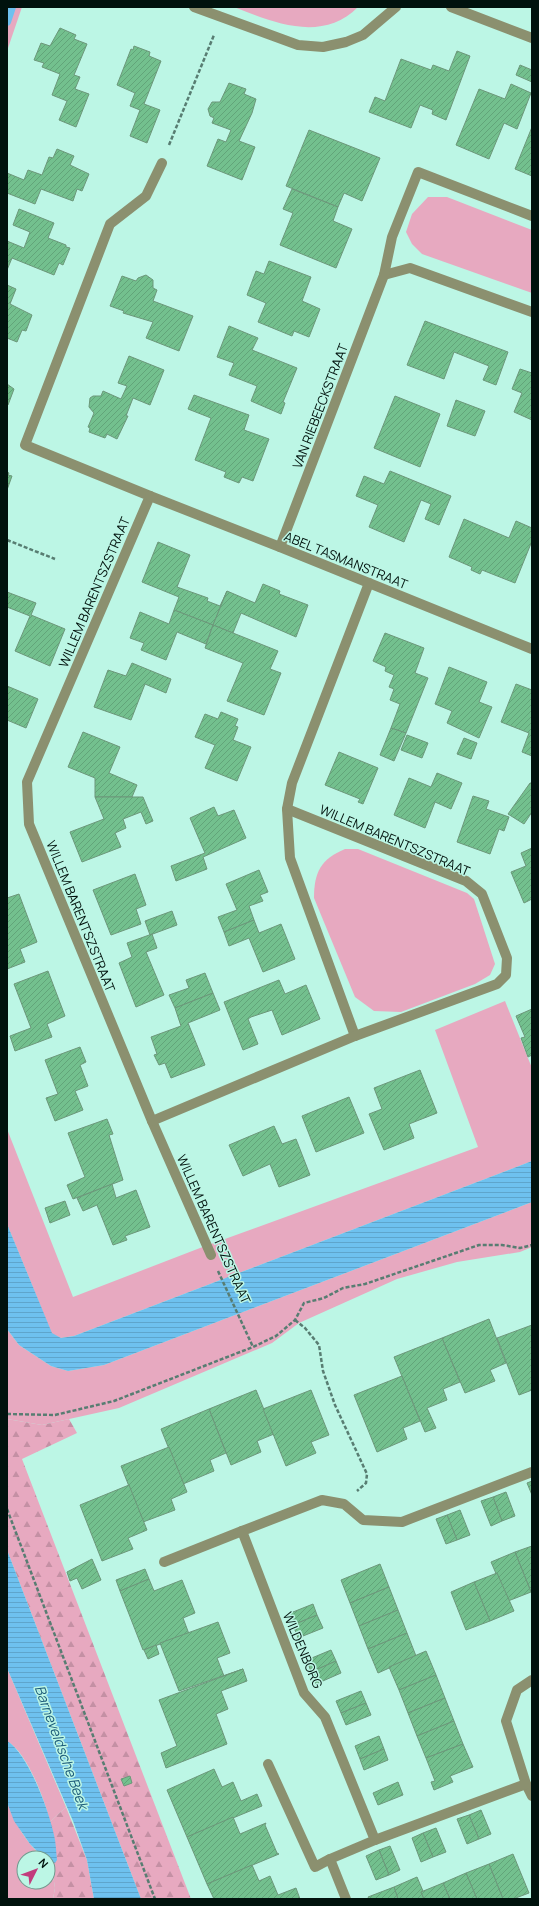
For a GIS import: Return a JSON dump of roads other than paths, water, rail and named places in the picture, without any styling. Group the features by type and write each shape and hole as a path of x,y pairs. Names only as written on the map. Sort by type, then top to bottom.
{"street":[{"path":"194,7 298,45 323,47 346,42 363,35 396,7"},
{"path":"452,7 532,38"},
{"path":"150,496 25,445 110,224 146,196 162,163"},
{"name":"VAN RIEBEECKSTRAAT","path":"280,547 384,275 392,237 418,172 532,216"},
{"path":"384,275 410,268 532,312"},
{"name":"ABEL TASMANSTRAAT","path":"150,496 532,649"},
{"name":"WILLEM BARENTSZSTRAAT","path":"150,496 27,782 29,824 152,1121 211,1255"},
{"path":"355,1036 290,858 287,809 292,783 369,583"},
{"name":"WILLEM BARENTSZSTRAAT","path":"152,1121 355,1036 497,984 506,975 507,958 482,894 466,881 287,809"},
{"path":"164,1562 322,1500 344,1504 363,1520 402,1522 532,1472"},
{"name":"WILDENBORG","path":"242,1531 304,1692 325,1717 375,1840"},
{"path":"532,1680 517,1690 506,1721 526,1784 532,1796"},
{"path":"268,1764 315,1867 375,1840 526,1784"},
{"path":"330,1859 346,1899"}],"water":[{"path":"532,1161 532,1202 104,1365 68,1371 51,1366 19,1345 7,1329 7,1224 52,1333 61,1338 74,1336"},
{"name":"Barneveldsche Beek","path":"7,1550 141,1899 94,1899 87,1860 73,1821 7,1668"},
{"path":"7,1741 15,1748 30,1770 48,1812 55,1838 57,1860 56,1862 56,1850 36,1850 30,1844 14,1821 8,1805"}],"waterway":[{"path":"7,22 12,7"}]}
